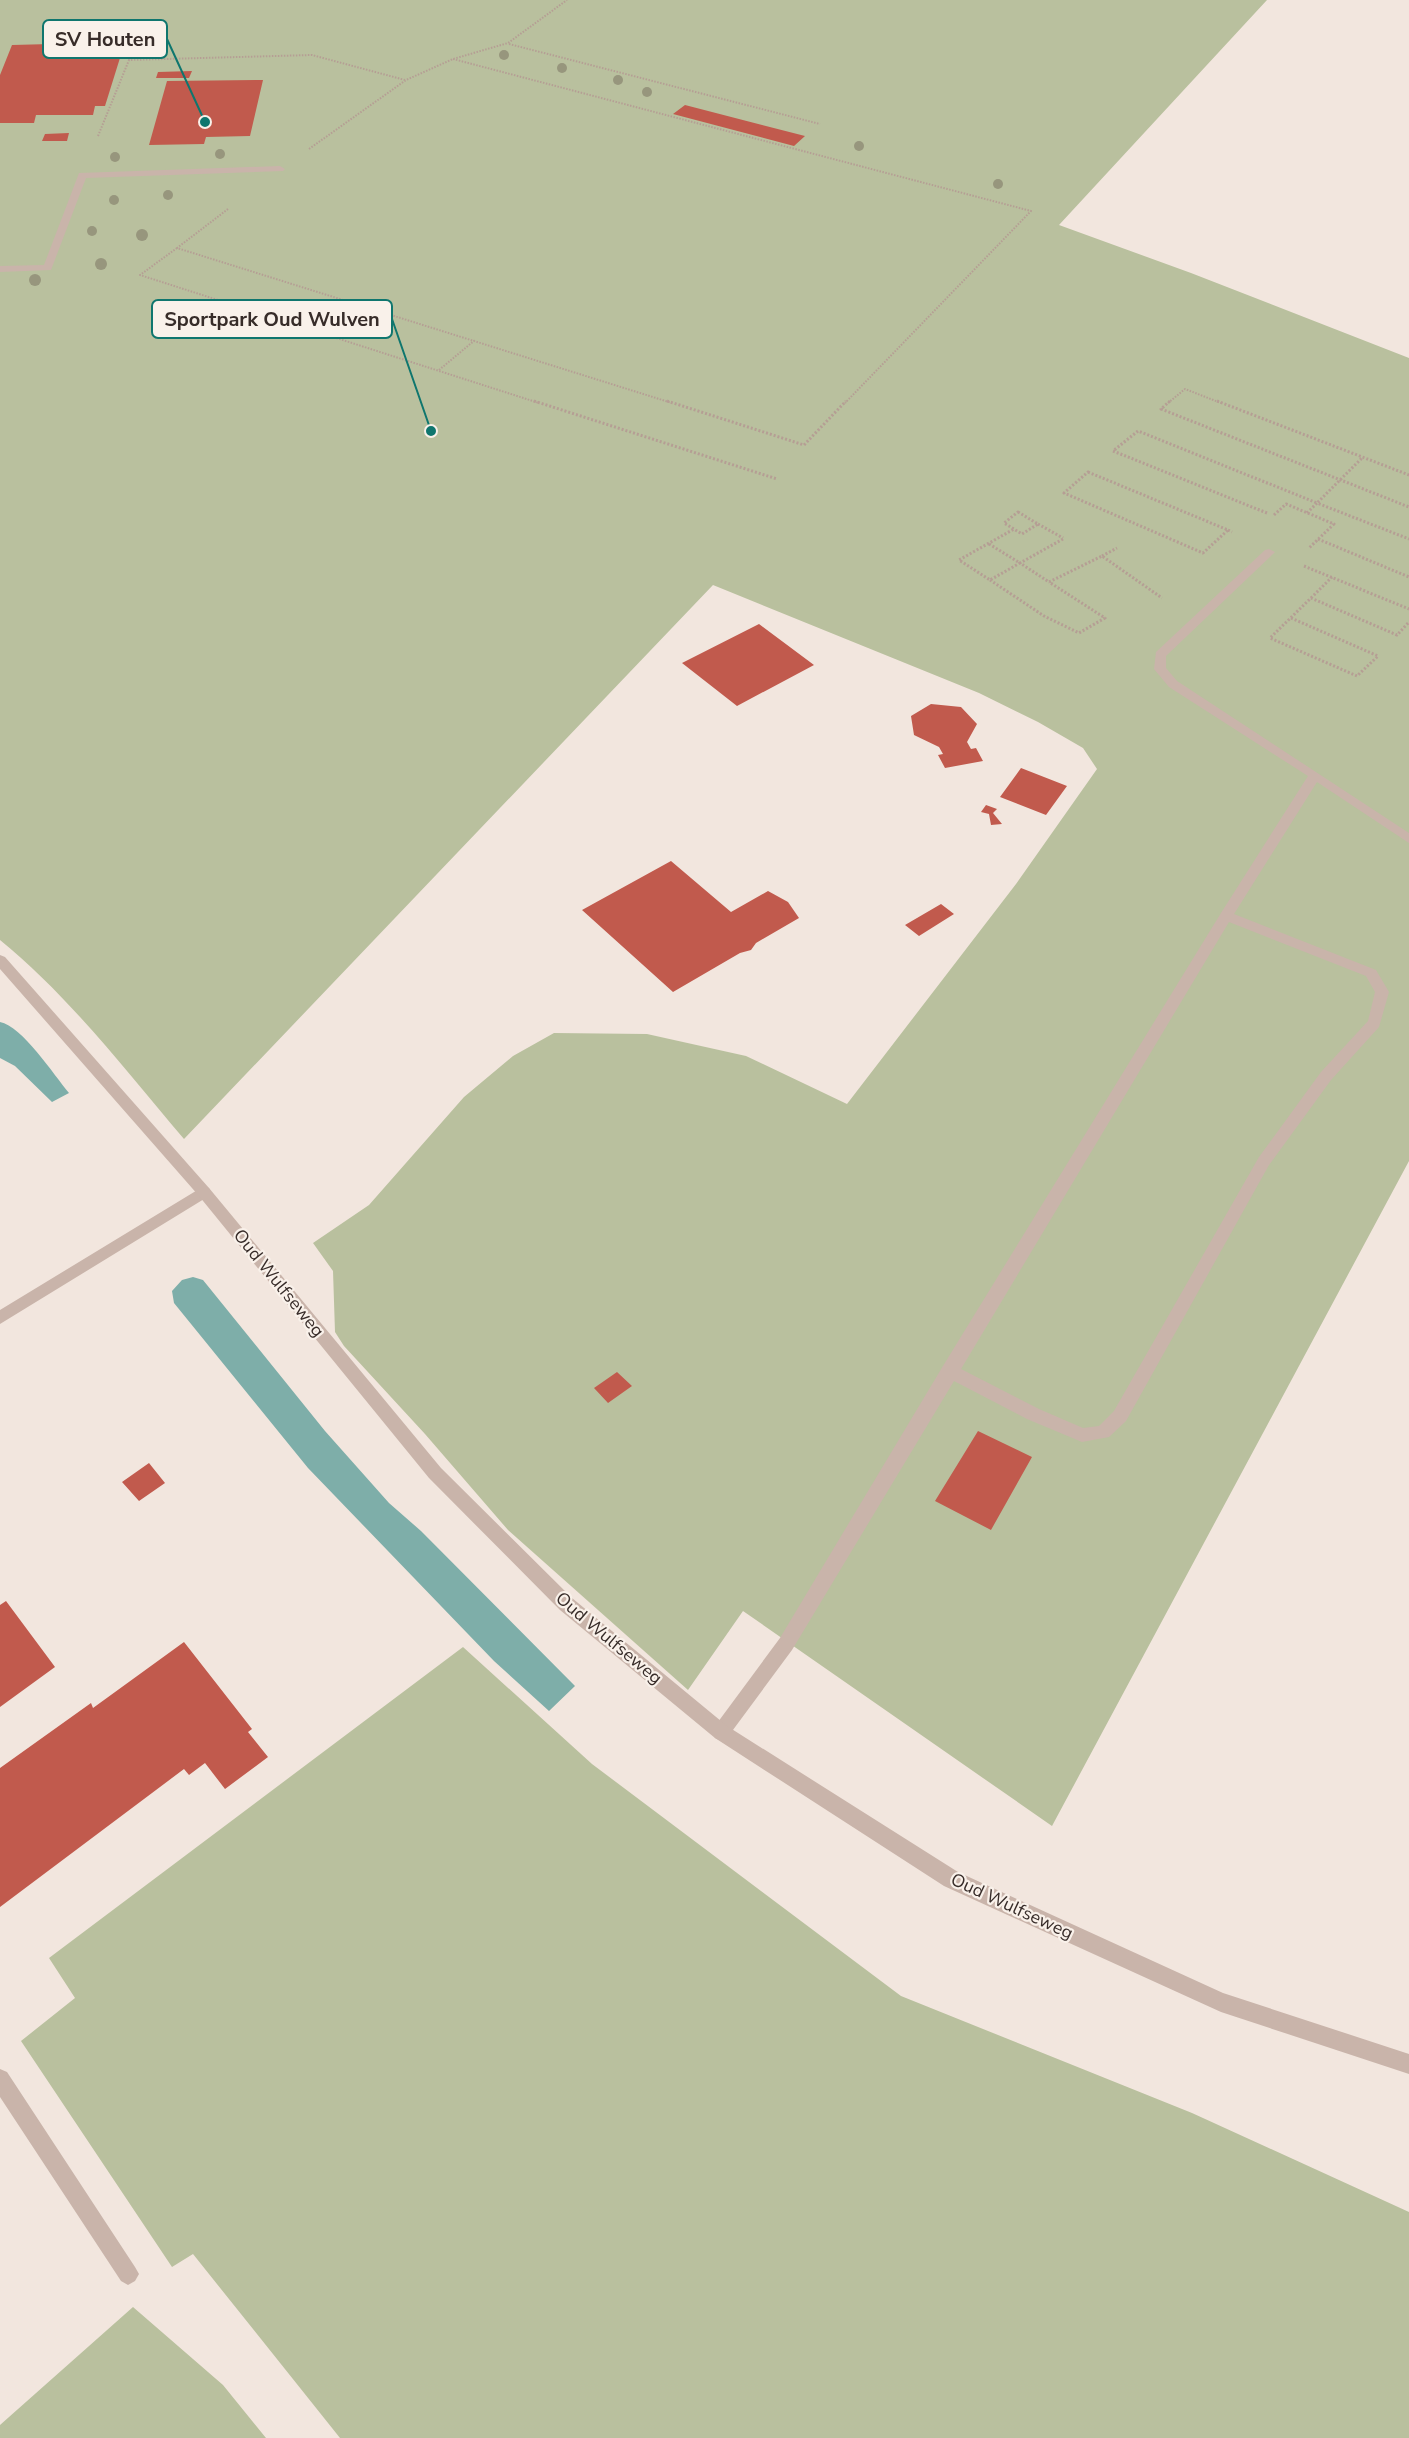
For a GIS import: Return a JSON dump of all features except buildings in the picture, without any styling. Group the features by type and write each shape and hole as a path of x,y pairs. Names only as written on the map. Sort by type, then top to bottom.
{"street":[{"path":"0,269 48,268 82,175 280,169"},
{"path":"1269,552 1160,655 1160,669 1173,684 1315,775 1409,839"},
{"path":"721,1732 786,1644 949,1371 1226,916 1315,775"},
{"path":"949,1371 1033,1414 1082,1435 1103,1432 1120,1416 1264,1161 1326,1076 1374,1023 1383,992 1371,973 1226,916"},
{"name":"Oud Wulfseweg","path":"2,963 204,1192 435,1473 566,1604 721,1732 951,1879 1221,2002 1409,2064"},
{"path":"0,1318 204,1192"},
{"path":"0,2079 128,2274"}],"path":[{"path":"567,0 508,43 453,59 406,80 280,169 140,274 777,479"},
{"path":"54,27 137,26 129,60 82,175"},
{"path":"508,43 820,124"},
{"path":"129,60 312,55 406,80"},
{"path":"177,248 804,445 1031,211 453,59"},
{"path":"439,370 475,340"},
{"path":"1409,475 1185,389 1161,409 1409,507"},
{"path":"1273,516 1113,451 1138,431 1409,539"},
{"path":"1307,513 1363,457"},
{"path":"1228,530 1203,554 1064,494 1088,472 1228,530 1269,552 1409,609"},
{"path":"990,580 1064,538 1018,512 1004,523 1022,534 1038,524"},
{"path":"989,544 1105,618 1079,633 1044,616 959,560 1014,529"},
{"path":"1318,539 1409,576"},
{"path":"1049,582 1117,548"},
{"path":"1102,556 1194,621"},
{"path":"1291,618 1378,656 1358,676 1270,638 1332,577"},
{"path":"1311,598 1397,635 1409,622"}],"green space":[{"path":"0,0 1267,0 1059,225 1191,273 1409,358 1409,1161 1052,1826 743,1611 688,1690 508,1530 425,1434 344,1346 335,1332 333,1271 313,1243 369,1205 464,1097 513,1056 554,1033 647,1034 746,1056 847,1104 1016,884 1097,769 1083,748 1038,722 979,693 713,585 184,1139 74,1010 26,962 0,940"},
{"path":"463,1647 592,1764 901,1996 1192,2113 1409,2212 1409,2438 340,2438 193,2254 172,2267 21,2041 75,1998 49,1958"},
{"path":"133,2307 223,2385 266,2438 0,2438 0,2425"}],"water":[{"path":"0,1022 9,1025 28,1041 69,1093 52,1102 15,1066 0,1058"},
{"path":"193,1277 203,1280 325,1431 389,1503 421,1531 575,1686 549,1711 494,1661 308,1468 174,1303 172,1291 182,1280"}],"place":[{"name":"SV Houten","path":"205,122"},
{"name":"Sportpark Oud Wulven","path":"431,431"}]}
